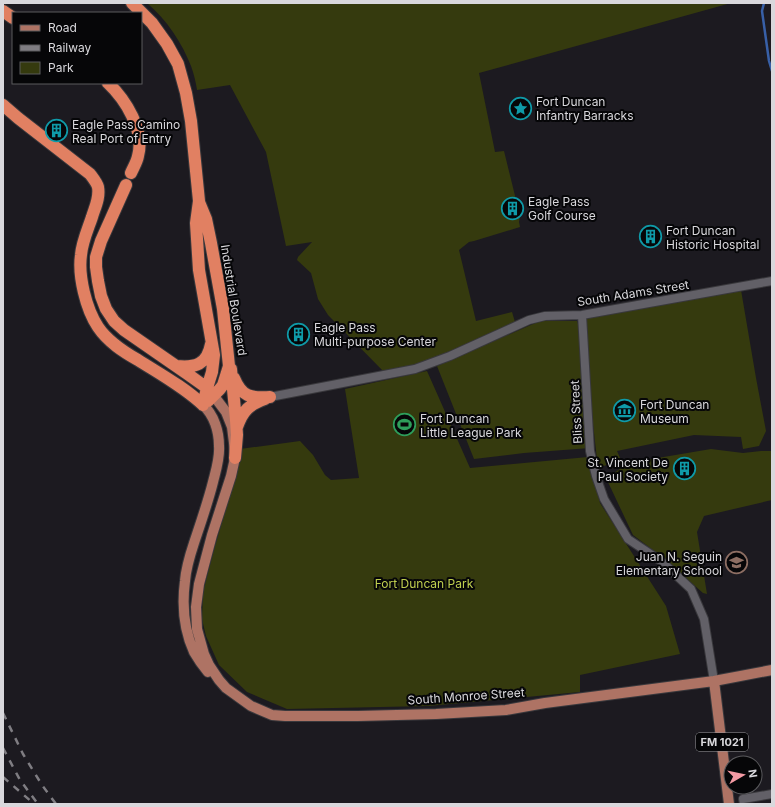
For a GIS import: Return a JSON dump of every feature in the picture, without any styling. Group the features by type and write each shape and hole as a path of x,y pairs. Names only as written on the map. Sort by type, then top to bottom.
{"highway":[{"name":"Industrial Boulevard","path":"132,3 141,12"},
{"path":"3,11 12,17"},
{"name":"Industrial Boulevard","path":"142,13 152,23 167,44 178,64 186,93 191,121 199,200 196,223 199,270 214,355 210,392 203,405"},
{"path":"109,84 127,106 135,122 139,139 138,155 131,173"},
{"path":"3,105 90,174 98,186 99,198 81,254 81,276 85,295 98,328 109,340 125,353 185,390 203,405"},
{"path":"126,185 96,257 98,281 101,296 106,309 114,321 124,330 176,366 210,392"},
{"name":"Industrial Boulevard","path":"199,200 206,219 211,243 229,359 226,380 220,389 210,392"},
{"path":"81,267 96,267"},
{"path":"176,366 187,367 200,363 210,352 212,341"},
{"path":"229,359 236,430 235,458"},
{"path":"231,373 236,383 244,393 256,398 270,397"},
{"path":"236,430 246,409 255,403 270,397"}],"main road":[{"path":"210,392 226,412 232,428 235,458 231,476 212,535 198,589 196,607 197,629 204,654 219,680"},
{"path":"203,405 209,410 214,420 220,446 219,457 184,580 184,608 185,622 194,652 200,663 208,672 219,680"},
{"name":"South Monroe Street","path":"219,680 226,688 251,706 272,715 366,716 506,710 714,681 772,670"},
{"name":"FM 1021","path":"714,681 729,804"}],"street":[{"name":"South Adams Street","path":"270,397 415,369 450,356 529,320 545,316 582,316 772,281"},
{"name":"Bliss Street","path":"582,316 590,451 596,476 604,499 628,539 661,562 692,589 704,619 714,681"},
{"path":"744,804 743,799 772,794"}],"green space":[{"name":"Eagle Pass Golf Course","path":"147,3 731,3 479,73 495,152 504,151 520,216 520,227 469,242 459,250 476,321 512,312 515,322 440,357 384,372 328,315 318,299 311,273 297,260 312,242 286,246 266,152 230,85 197,90 191,66 178,40 167,24"},
{"path":"741,290 766,431 759,446 743,449 741,437 694,435 617,451 621,460 598,468 592,415 586,318"},
{"path":"540,321 577,321 584,340 590,448 524,453 474,459 437,366"},
{"name":"Fort Duncan Park","path":"427,371 470,468 588,457 600,503 666,606 680,654 580,675 580,692 428,706 287,709 247,692 219,665 206,636 202,619 203,592 232,488 240,449 300,441 313,455 325,475 331,480 359,478 345,389"},
{"path":"711,449 743,453 772,451 772,500 704,516 697,532 707,594 703,593 661,556 633,535 607,480 610,476 628,463"}],"waterway":[{"path":"764,3 762,11 769,61 772,71"}],"railway":[{"path":"3,713 23,754 42,785 56,804"},
{"path":"3,748 20,780 38,804"},
{"path":"3,777 33,803"}],"place":[{"name":"Fort Duncan Infantry Barracks","path":"521,108"},
{"name":"Eagle Pass Camino Real Port of Entry","path":"56,131"},
{"name":"Eagle Pass Golf Course","path":"513,208"},
{"name":"Fort Duncan Historic Hospital","path":"651,237"},
{"name":"Eagle Pass Multi-purpose Center","path":"299,334"},
{"name":"Fort Duncan Museum","path":"625,411"},
{"name":"Fort Duncan Little League Park","path":"404,425"},
{"name":"St. Vincent De Paul Society","path":"684,469"},
{"name":"Juan N. Seguin Elementary School","path":"737,563"}]}
